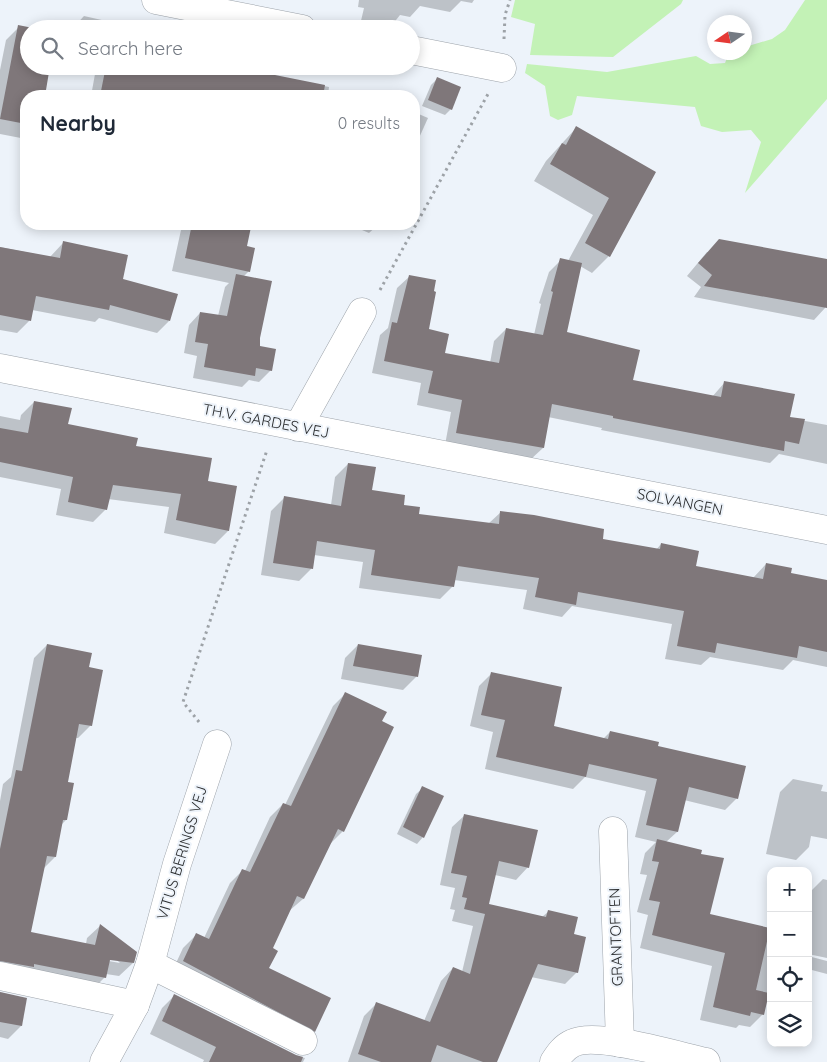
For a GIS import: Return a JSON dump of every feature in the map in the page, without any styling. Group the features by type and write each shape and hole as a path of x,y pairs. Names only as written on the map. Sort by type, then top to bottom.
{"street":[{"path":"156,0 257,20"},
{"path":"420,52 502,68"},
{"path":"287,425 362,312"},
{"name":"TH.V. GARDES VEJ","path":"0,368 533,474"},
{"name":"SOLVANGEN","path":"533,474 827,530"},
{"name":"VITUS BERINGS VEJ","path":"104,1062 135,1005 150,964 177,864 217,744"},
{"name":"GRANTOFTEN","path":"613,831 620,1043"},
{"path":"150,964 303,1041"},
{"path":"0,976 135,1005"},
{"path":"554,1062 561,1051 574,1042 593,1040 620,1043 706,1062"}],"path":[{"path":"420,218 502,68 505,16 510,0"},
{"path":"362,312 370,309 413,230"},
{"path":"217,744 183,702 287,425"}],"green space":[{"path":"515,0 683,0 681,4 613,57 530,55 535,24 511,17"},
{"path":"805,0 827,0 827,99 745,193 761,142 751,130 722,132 701,126 695,107 577,96 572,115 558,120 550,116 545,86 525,73 527,64 607,72 696,56 710,64 725,63 726,60 752,60 752,45 772,39 785,30"}],"building":[{"path":"18,25 20,25 20,75 48,75 46,90 20,90 20,123 0,119"},
{"path":"104,75 275,75 325,85 324,90 101,90"},
{"path":"437,77 461,87 452,110 428,100"},
{"path":"576,126 656,172 610,257 585,243 609,198 550,164 562,143 566,145"},
{"path":"191,230 250,230 247,246 255,248 250,272 185,258"},
{"path":"719,239 827,259 827,308 704,286 712,275 698,263"},
{"path":"63,241 128,255 123,279 178,294 170,321 110,305 109,310 36,296 31,321 0,315 0,247 60,258"},
{"path":"560,258 582,263 567,332 640,350 633,380 721,397 724,381 795,394 790,417 805,419 799,444 785,441 784,451 613,418 613,416 552,404 544,448 456,433 462,400 428,393 433,371 384,361 392,322 397,323 409,275 436,280 434,291 436,292 429,329 449,334 445,353 499,363 506,328 543,335 553,292 551,291"},
{"path":"236,274 272,281 260,346 276,349 272,371 256,368 255,376 204,367 208,344 195,342 200,312 227,316"},
{"path":"34,401 72,408 68,424 138,438 136,446 212,458 208,481 237,486 229,531 176,520 181,494 113,485 107,510 68,502 73,477 0,462 0,428 28,433"},
{"path":"348,463 376,467 372,490 405,495 404,505 420,507 419,514 499,524 500,511 534,515 604,529 603,539 660,549 661,543 699,551 696,566 763,579 766,563 792,568 791,573 827,580 827,652 799,646 797,658 717,643 715,653 677,646 684,611 578,592 576,605 535,597 539,578 458,566 454,587 371,575 375,550 317,541 313,569 273,563 284,496 341,506"},
{"path":"47,644 92,653 89,667 103,670 92,726 79,724 68,782 74,783 67,820 63,820 56,857 47,856 31,932 95,945 100,924 137,952 134,963 110,960 106,978 34,964 34,967 0,961 0,849 16,770 22,771"},
{"path":"358,644 422,655 418,677 353,666"},
{"path":"491,672 562,687 554,726 608,739 610,731 659,742 658,746 746,766 738,799 689,787 678,832 646,825 657,779 589,764 586,777 496,757 505,720 481,715"},
{"path":"345,692 387,712 382,721 394,727 344,832 338,829 304,899 297,896 273,948 278,951 269,968 331,998 315,1032 183,961 196,933 209,939 242,869 250,872 283,803 291,806"},
{"path":"422,786 444,796 424,838 403,827"},
{"path":"464,814 538,830 529,868 499,861 489,904 546,917 548,910 578,917 574,934 586,937 578,973 538,964 497,1062 483,1062 437,1045 431,1062 381,1062 358,1054 376,1002 430,1022 453,967 470,974 485,914 464,909 467,898 462,897 467,876 451,873"},
{"path":"657,839 702,850 701,854 724,858 710,914 767,927 767,941 756,990 767,993 764,1015 751,1012 750,1016 713,1007 725,953 652,935 660,902 649,900 659,862 652,861"},
{"path":"0,992 27,998 22,1026 0,1022"},
{"path":"174,994 303,1057 301,1062 209,1062 216,1047 162,1021"}]}
